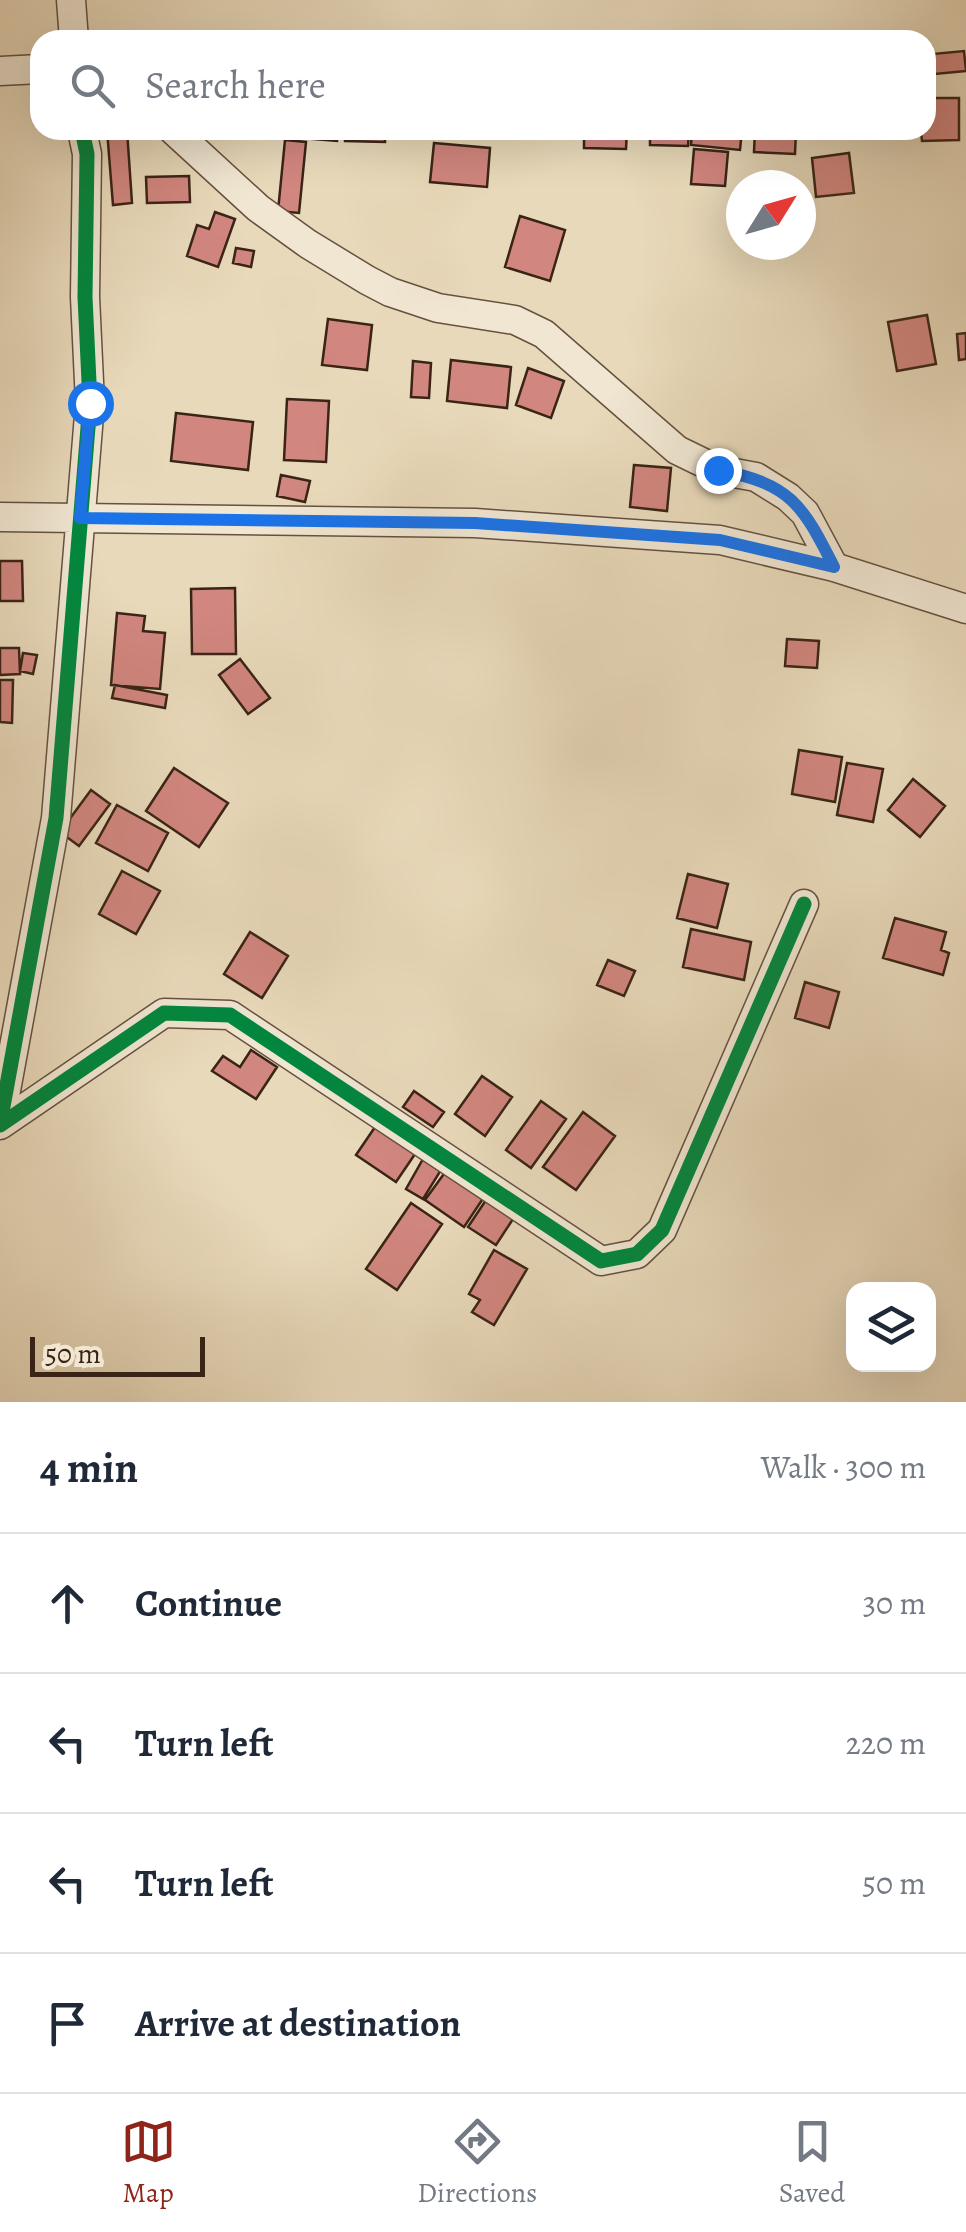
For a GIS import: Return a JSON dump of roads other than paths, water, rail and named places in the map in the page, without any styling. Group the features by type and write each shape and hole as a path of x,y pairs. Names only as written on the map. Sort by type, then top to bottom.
{"street":[{"path":"71,0 75,30"},
{"path":"0,71 30,70"},
{"path":"0,1124 56,818 90,403 84,140"},
{"path":"184,140 258,208 308,244 390,292 438,308 515,320 544,334 678,450 718,470 756,478 788,498 805,513 834,567"},
{"path":"0,517 475,523 720,540 834,567 966,609"},
{"path":"0,1124 164,1013 230,1015 601,1261 637,1254 662,1230 804,904"}]}
